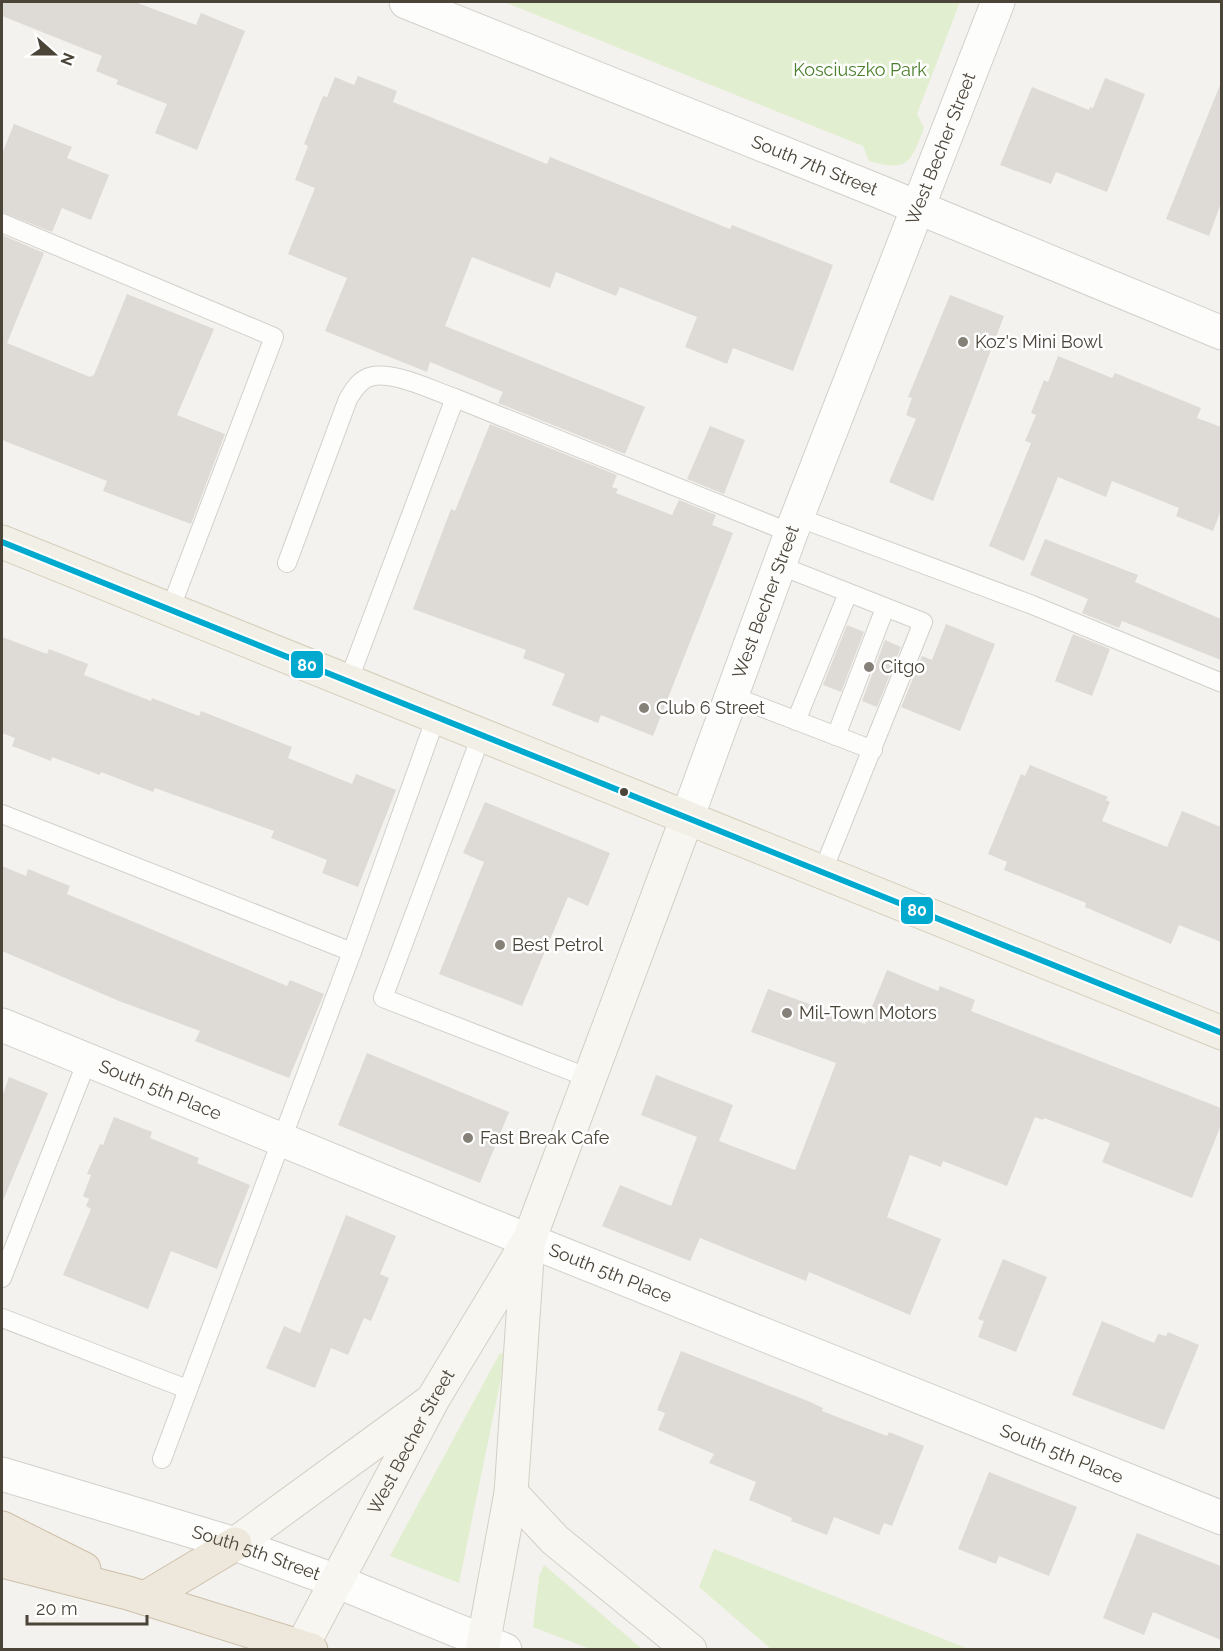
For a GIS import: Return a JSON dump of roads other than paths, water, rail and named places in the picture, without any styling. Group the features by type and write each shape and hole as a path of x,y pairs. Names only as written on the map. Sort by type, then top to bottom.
{"highway":[{"path":"2,1528 32,1541 136,1596"},
{"path":"136,1596 235,1544"},
{"path":"2,1561 136,1596 304,1649"}],"main road":[{"path":"2,542 1221,1033"},
{"name":"West Becher Street","path":"304,1649 336,1581 433,1399 529,1240 687,818"},
{"name":"West Becher Street","path":"490,1647 512,1493 529,1240"},
{"path":"235,1544 433,1399"},
{"path":"512,1493 555,1540 690,1650"}],"street":[{"name":"South 7th Street","path":"406,2 920,208 1221,333"},
{"name":"West Becher Street","path":"687,818 781,566 794,525 920,208 998,2"},
{"name":"South 5th Place","path":"2,1025 1221,1518"},
{"name":"South 5th Street","path":"2,1474 235,1544 336,1581 490,1647"}],"lane":[{"path":"2,223 274,337 170,610"},
{"path":"287,563 348,399 356,386 367,378 395,377 794,525 1030,604 1221,682"},
{"path":"348,682 455,398"},
{"path":"781,566 923,622 822,873"},
{"path":"796,721 848,592"},
{"path":"836,736 885,608"},
{"path":"732,696 873,750"},
{"path":"162,1459 352,952 436,717"},
{"path":"481,736 383,998 589,1078"},
{"path":"2,814 352,952"},
{"path":"2,1278 87,1061"},
{"path":"2,1318 187,1389"}],"place":[{"name":"Koz's Mini Bowl","path":"963,342"},
{"name":"Citgo","path":"869,667"},
{"name":"Club 6 Street","path":"644,708"},
{"name":"Best Petrol","path":"500,945"},
{"name":"Mil-Town Motors","path":"787,1013"},
{"name":"Fast Break Cafe","path":"468,1138"}],"park label":[{"name":"Kosciuszko Park","path":"860,70"}]}
